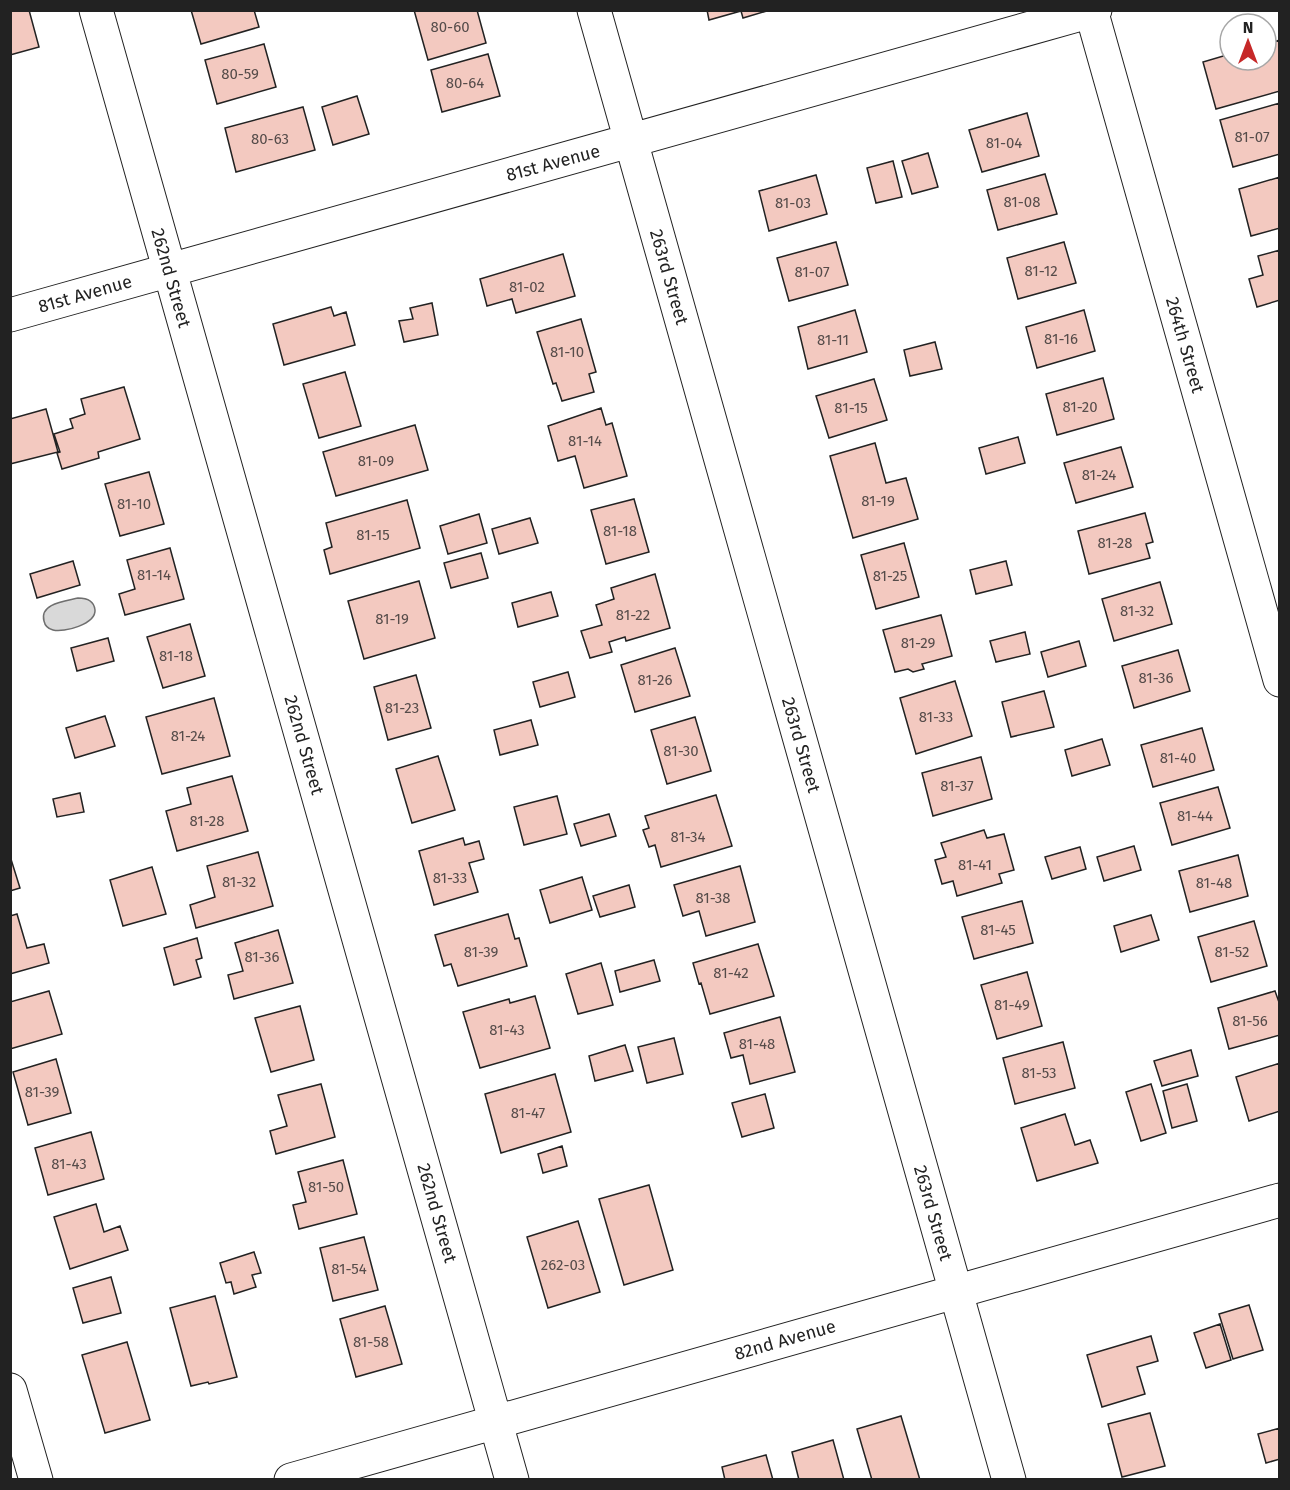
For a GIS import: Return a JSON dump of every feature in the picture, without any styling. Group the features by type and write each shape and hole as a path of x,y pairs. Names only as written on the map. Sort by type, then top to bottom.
{"street":[{"name":"262nd Street","path":"96,10 512,1479"},
{"name":"263rd Street","path":"594,10 1009,1479"},
{"name":"81st Avenue","path":"10,315 1092,11"},
{"name":"264th Street","path":"1092,11 1280,680"},
{"name":"82nd Avenue","path":"291,1479 1280,1200"},
{"path":"10,1390 36,1479"}],"shaded area":[{"path":"78,598 87,599 93,604 94,615 90,619 78,626 58,631 46,626 44,615 46,610 55,604"}],"building":[{"path":"10,10 29,10 39,47 10,55"},
{"path":"191,10 254,10 259,27 201,44"},
{"path":"414,10 477,10 486,43 428,60"},
{"path":"707,10 770,10 743,18 741,11 709,20"},
{"path":"1280,40 1280,91 1216,109 1203,62 1218,58 1218,72 1278,72 1278,41"},
{"path":"264,44 276,87 217,104 205,60"},
{"path":"488,54 500,96 442,112 431,70"},
{"path":"357,96 369,134 333,145 322,107"},
{"path":"1280,103 1280,154 1233,167 1220,120"},
{"path":"303,107 315,150 236,172 225,128"},
{"path":"1027,113 1039,156 982,172 969,130"},
{"path":"928,153 938,187 912,194 902,161"},
{"path":"893,161 902,197 876,203 867,168"},
{"path":"1045,174 1057,214 998,230 987,190"},
{"path":"816,175 827,214 769,231 759,191"},
{"path":"1280,177 1280,228 1251,236 1239,189"},
{"path":"836,242 848,285 789,301 777,258"},
{"path":"1064,242 1076,283 1018,299 1007,258"},
{"path":"1280,250 1280,300 1257,307 1249,279 1263,275 1258,256"},
{"path":"563,254 575,296 516,313 512,299 487,306 480,279"},
{"path":"432,303 438,335 404,342 399,321 413,319 410,308"},
{"path":"331,307 334,316 346,312 355,345 284,365 273,324"},
{"path":"855,310 867,352 808,369 798,327"},
{"path":"1084,310 1095,351 1037,368 1026,327"},
{"path":"581,319 596,372 589,374 594,392 562,401 556,383 553,384 537,332"},
{"path":"935,342 942,369 910,376 904,350"},
{"path":"345,372 361,426 319,438 303,384"},
{"path":"1103,378 1114,419 1057,435 1046,394"},
{"path":"874,379 887,420 829,438 816,396"},
{"path":"124,387 140,439 98,452 99,458 62,469 57,453 60,452 54,434 73,428 70,419 85,414 81,399"},
{"path":"601,408 606,425 612,423 627,476 584,488 575,456 558,461 548,426"},
{"path":"46,409 58,452 10,464 10,419"},
{"path":"415,425 428,470 336,496 323,452"},
{"path":"1018,437 1025,463 986,474 979,448"},
{"path":"875,443 886,483 906,478 918,519 853,538 830,456"},
{"path":"1121,447 1133,487 1076,503 1064,463"},
{"path":"149,472 164,524 120,536 105,484"},
{"path":"634,499 649,552 606,564 591,510"},
{"path":"407,500 420,548 330,574 324,550 332,547 326,523"},
{"path":"1145,513 1153,542 1146,544 1150,558 1089,574 1078,531"},
{"path":"479,514 487,543 448,554 440,526"},
{"path":"530,518 538,543 499,554 492,529"},
{"path":"904,543 919,597 876,609 861,555"},
{"path":"170,548 184,599 125,615 119,594 135,589 127,560"},
{"path":"481,553 488,578 451,588 444,563"},
{"path":"73,561 80,585 37,598 30,574"},
{"path":"1006,561 1012,585 976,594 970,570"},
{"path":"655,574 670,628 626,641 625,637 609,642 612,652 590,658 581,631 602,625 596,605 614,599 611,588"},
{"path":"419,581 435,638 364,659 348,601"},
{"path":"1160,582 1172,624 1114,641 1102,599"},
{"path":"551,592 558,616 518,627 512,603"},
{"path":"941,615 952,656 922,664 924,669 913,672 908,669 895,672 883,630"},
{"path":"190,624 205,676 163,688 147,637"},
{"path":"1025,632 1030,654 996,662 990,641"},
{"path":"108,638 114,661 77,671 71,648"},
{"path":"1079,641 1086,666 1048,677 1041,652"},
{"path":"675,648 690,696 635,712 621,665"},
{"path":"1178,650 1190,691 1134,708 1122,666"},
{"path":"568,672 575,697 540,707 533,682"},
{"path":"416,675 431,728 388,740 374,687"},
{"path":"955,681 972,736 916,754 900,698"},
{"path":"1044,691 1054,727 1011,737 1002,702"},
{"path":"214,698 230,756 162,774 146,717"},
{"path":"105,716 115,746 75,758 66,728"},
{"path":"695,717 711,771 667,784 651,730"},
{"path":"531,720 538,745 500,755 494,730"},
{"path":"1202,728 1214,770 1153,787 1141,745"},
{"path":"1102,739 1110,765 1072,776 1065,750"},
{"path":"438,756 455,810 412,823 396,769"},
{"path":"981,757 992,799 933,816 922,773"},
{"path":"232,776 248,831 177,851 166,811 191,804 187,788"},
{"path":"1218,787 1230,828 1172,845 1160,803"},
{"path":"80,793 84,812 57,817 53,799"},
{"path":"716,795 732,846 661,867 655,845 649,847 643,830 649,828 645,816"},
{"path":"557,796 567,834 524,845 514,807"},
{"path":"609,814 616,836 581,846 574,824"},
{"path":"984,830 987,838 1004,834 1014,870 999,874 1002,883 957,896 953,881 942,884 935,860 946,857 941,843"},
{"path":"463,838 465,845 479,841 484,859 469,863 478,892 434,905 419,851"},
{"path":"1134,846 1141,870 1104,881 1097,857"},
{"path":"1080,847 1086,869 1052,879 1045,857"},
{"path":"258,852 273,906 196,928 190,905 215,897 207,866"},
{"path":"1238,855 1248,896 1190,912 1179,871"},
{"path":"10,856 20,888 10,891"},
{"path":"740,866 755,922 706,936 699,911 683,916 674,885"},
{"path":"152,867 166,914 123,926 110,880"},
{"path":"582,877 592,910 550,923 540,890"},
{"path":"629,885 635,907 600,917 593,896"},
{"path":"1022,901 1033,943 974,959 962,917"},
{"path":"17,914 27,948 44,944 49,963 10,974 10,916"},
{"path":"508,914 515,939 519,938 527,966 458,986 451,964 444,966 435,935"},
{"path":"1151,915 1159,940 1121,952 1114,926"},
{"path":"1254,921 1267,966 1211,982 1198,937"},
{"path":"278,930 293,983 234,999 228,975 243,971 235,943"},
{"path":"197,938 202,958 196,960 201,977 174,985 164,948"},
{"path":"758,944 774,996 710,1014 693,963"},
{"path":"654,960 660,981 620,992 615,971"},
{"path":"601,963 613,1005 578,1014 566,974"},
{"path":"1027,972 1042,1026 997,1039 981,985"},
{"path":"49,991 62,1034 10,1049 10,1002"},
{"path":"1275,991 1280,1005 1280,1035 1229,1049 1218,1008"},
{"path":"535,996 550,1048 480,1068 463,1012 509,999 510,1003"},
{"path":"300,1006 314,1060 271,1072 255,1018"},
{"path":"780,1017 795,1072 750,1084 743,1055 731,1058 724,1033"},
{"path":"674,1038 683,1074 647,1083 638,1047"},
{"path":"1063,1042 1075,1088 1015,1104 1003,1058"},
{"path":"625,1045 633,1071 595,1081 589,1056"},
{"path":"1191,1050 1198,1076 1162,1086 1154,1061"},
{"path":"56,1059 71,1113 28,1125 13,1072"},
{"path":"1280,1063 1280,1111 1249,1121 1236,1077"},
{"path":"555,1074 571,1132 501,1153 485,1094"},
{"path":"321,1084 335,1137 276,1154 270,1131 287,1126 278,1095"},
{"path":"1151,1084 1166,1133 1141,1141 1126,1092"},
{"path":"1187,1084 1197,1121 1172,1128 1163,1091"},
{"path":"765,1094 774,1128 742,1137 732,1103"},
{"path":"1065,1114 1075,1145 1090,1140 1098,1163 1037,1181 1021,1128"},
{"path":"91,1132 104,1179 48,1195 35,1148"},
{"path":"562,1146 567,1166 543,1173 538,1154"},
{"path":"343,1160 357,1214 299,1229 293,1205 306,1202 298,1172"},
{"path":"649,1185 673,1270 624,1285 599,1199"},
{"path":"96,1204 104,1232 120,1226 128,1250 70,1269 54,1217"},
{"path":"578,1221 600,1292 548,1308 527,1237"},
{"path":"364,1237 378,1290 333,1301 320,1248"},
{"path":"254,1252 261,1273 252,1275 256,1287 234,1294 231,1282 226,1283 220,1263"},
{"path":"111,1277 121,1313 83,1323 73,1288"},
{"path":"215,1296 237,1377 191,1386 170,1308"},
{"path":"1249,1305 1263,1350 1233,1359 1219,1314"},
{"path":"385,1306 402,1364 356,1377 340,1319"},
{"path":"1220,1324 1231,1360 1206,1368 1194,1333"},
{"path":"1151,1336 1158,1361 1137,1367 1145,1394 1102,1407 1087,1355"},
{"path":"127,1342 150,1420 105,1433 82,1355"},
{"path":"1150,1413 1165,1466 1122,1477 1108,1424"},
{"path":"901,1416 920,1480 872,1480 857,1429"},
{"path":"1280,1428 1280,1459 1266,1463 1258,1434"},
{"path":"833,1440 844,1480 799,1480 792,1452"},
{"path":"766,1455 773,1480 725,1480 722,1467"}]}
